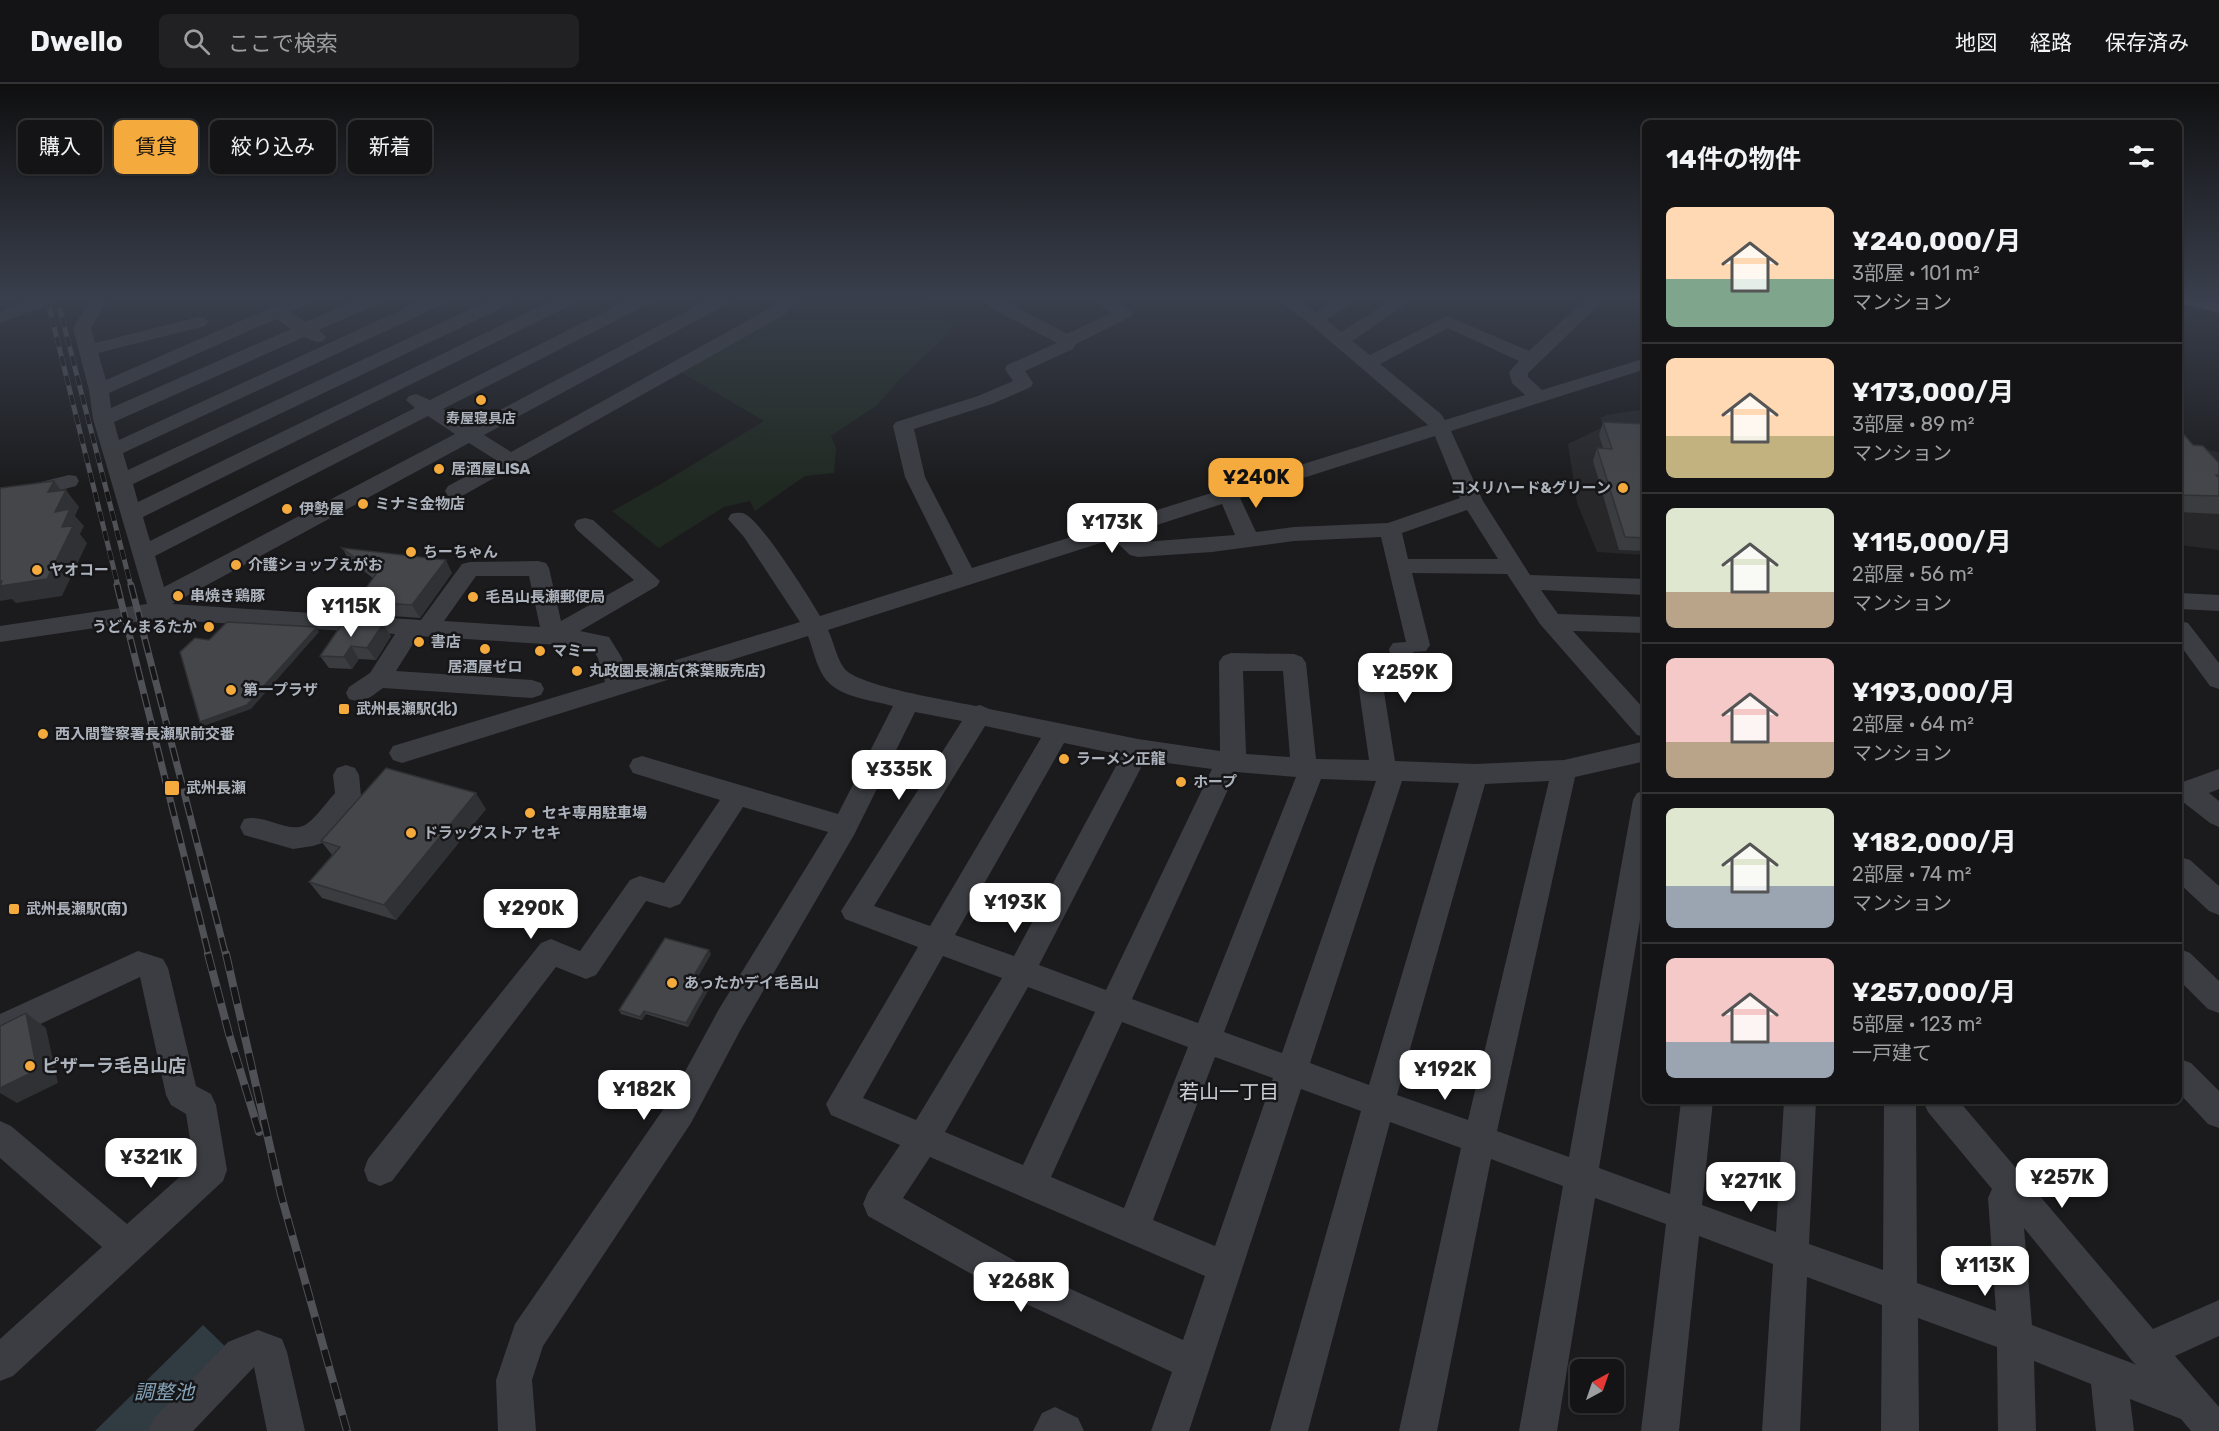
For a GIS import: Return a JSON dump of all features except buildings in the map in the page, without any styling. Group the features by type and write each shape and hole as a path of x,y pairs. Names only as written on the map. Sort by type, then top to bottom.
{"street":[{"path":"91,361 99,390 103,419 157,608"},
{"path":"99,390 165,361"},
{"path":"103,419 234,361"},
{"path":"113,450 307,361"},
{"path":"356,361 510,460"},
{"path":"121,481 375,361"},
{"path":"131,514 445,361"},
{"path":"142,554 521,361"},
{"path":"157,608 168,595 607,361"},
{"path":"455,491 688,361"},
{"path":"966,578 915,477 903,426 985,400 1024,383 1014,369 1032,361"},
{"path":"1364,361 1429,413 1440,428 1472,501 1518,574 1552,622 1642,723"},
{"path":"1367,363 1372,361"},
{"path":"1530,361 1518,372 1519,379 1538,396"},
{"path":"402,753 814,626 1642,364"},
{"path":"0,500 69,481"},
{"path":"1228,495 1248,539"},
{"path":"1116,530 1138,550 1212,545 1294,534 1390,530 1472,501"},
{"path":"1197,505 1212,545"},
{"path":"739,519 752,532 814,626 833,672 851,685 908,700 1138,750 1230,762 1308,768 1388,773 1475,774 1564,770 1642,752"},
{"path":"554,636 649,581 585,525"},
{"path":"1170,1431 1291,1072 1388,773 1370,683 1408,683 1409,647 1399,566 1390,530"},
{"path":"1399,566 1518,574 1642,587"},
{"path":"358,693 380,679 420,627 470,569 538,568 554,636"},
{"path":"2182,601 2219,603"},
{"path":"0,634 157,608 554,636 601,643 610,658 618,686"},
{"path":"1552,622 1642,625"},
{"path":"0,649 25,630"},
{"path":"2182,632 2219,680"},
{"path":"1031,1183 1230,762 1232,662 1294,663 1308,768 1133,1228"},
{"path":"380,679 532,689"},
{"path":"517,1431 514,1380 528,1337 680,1112 730,1019 845,827 908,700"},
{"path":"980,714 855,911 2015,1336 2108,1371 2203,1418"},
{"path":"1058,732 842,1104 1226,1268"},
{"path":"1138,750 1022,971 926,1138 880,1204 1030,1288 1192,1364"},
{"path":"642,766 845,827"},
{"path":"1418,1431 1479,1140 1564,770"},
{"path":"1289,1431 1379,1104 1475,774"},
{"path":"253,827 292,838 313,835 348,796 346,775"},
{"path":"2183,792 2219,779"},
{"path":"2183,792 2219,816"},
{"path":"380,1170 551,952 586,966 640,888 670,896 736,795"},
{"path":"1538,1431 1642,824"},
{"path":"2182,870 2219,903"},
{"path":"0,1029 138,964 153,968 182,1095 200,1105 211,1170 0,1363"},
{"path":"2182,964 2219,1000"},
{"path":"2182,1075 2219,1113"},
{"path":"1660,1431 1686,1216 1697,1104"},
{"path":"1781,1431 1800,1104"},
{"path":"1900,1104 1900,1431"},
{"path":"1941,1104 2203,1418"},
{"path":"0,1137 127,1246"},
{"path":"2013,1191 2005,1198 2015,1336 2017,1431"},
{"path":"2147,1350 2219,1318"},
{"path":"167,1431 242,1355 254,1347 269,1352 286,1431"},
{"path":"2108,1371 2115,1431"},
{"path":"1052,1431 1055,1426 1065,1431"}],"shaded area":[{"path":"695,361 919,361 876,406 831,436 836,448 834,473 805,476 755,511 750,501 724,507 659,548 612,511 764,421 679,371"},
{"path":"1642,409 1642,555 1597,552 1577,503 1568,444 1605,426 1600,418"},
{"path":"2182,445 2219,452 2219,550 2182,545"}],"water":[{"name":"調整池","path":"203,1325 232,1353 154,1431 95,1431"}],"railway":[{"path":"62,361 118,586"},
{"path":"73,361 131,586"},
{"path":"117,585 209,956"},
{"path":"131,585 226,956"},
{"path":"208,954 229,1034 259,1132"},
{"path":"226,954 281,1195 347,1431"}],"place":[{"name":"寿屋寝具店","path":"481,400"},
{"name":"居酒屋LISA","path":"439,469"},
{"name":"コメリハード&グリーン","path":"1623,488"},
{"name":"ミナミ金物店","path":"363,504"},
{"name":"伊勢屋","path":"287,509"},
{"name":"ちーちゃん","path":"411,552"},
{"name":"介護ショップえがお","path":"236,565"},
{"name":"ヤオコー","path":"37,570"},
{"name":"串焼き鶏豚","path":"178,596"},
{"name":"毛呂山長瀬郵便局","path":"473,597"},
{"name":"うどんまるたか","path":"209,627"},
{"name":"書店","path":"419,642"},
{"name":"居酒屋ゼロ","path":"485,649"},
{"name":"マミー","path":"540,651"},
{"name":"丸政園長瀬店(茶葉販売店)","path":"577,671"},
{"name":"第一プラザ","path":"231,690"},
{"name":"武州長瀬駅(北)","path":"344,709"},
{"name":"西入間警察署長瀬駅前交番","path":"43,734"},
{"name":"ラーメン正龍","path":"1064,759"},
{"name":"ホープ","path":"1181,782"},
{"name":"武州長瀬","path":"172,788"},
{"name":"セキ専用駐車場","path":"530,813"},
{"name":"ドラッグストア セキ","path":"411,833"},
{"name":"武州長瀬駅(南)","path":"14,909"},
{"name":"あったかデイ毛呂山","path":"672,983"},
{"name":"ピザーラ毛呂山店","path":"30,1066"}],"district":[{"name":"若山一丁目","path":"1229,1092"}]}
